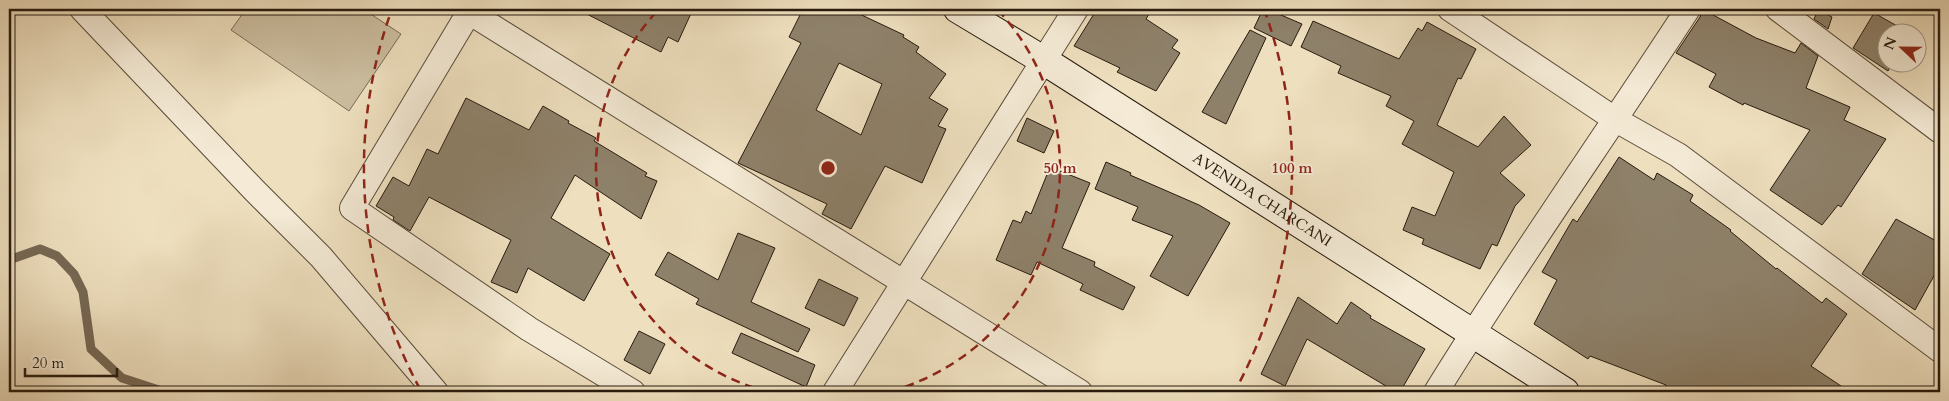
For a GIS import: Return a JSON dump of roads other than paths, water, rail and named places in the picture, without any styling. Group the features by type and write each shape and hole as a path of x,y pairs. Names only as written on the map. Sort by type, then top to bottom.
{"main road":[{"name":"AVENIDA CHARCANI","path":"958,9 1043,60 1565,392"}],"street":[{"path":"82,9 255,191 322,258 436,392"},
{"path":"835,392 1076,9"},
{"path":"1450,9 1616,120 1678,155 1940,350"},
{"path":"1436,392 1472,333 1616,120 1688,9"},
{"path":"1778,9 1940,131"},
{"path":"632,392 528,329 352,208 468,10 1080,392"}],"waterway":[{"path":"9,260 40,249 57,256 74,274 83,292 91,349 122,378 165,392"}]}
